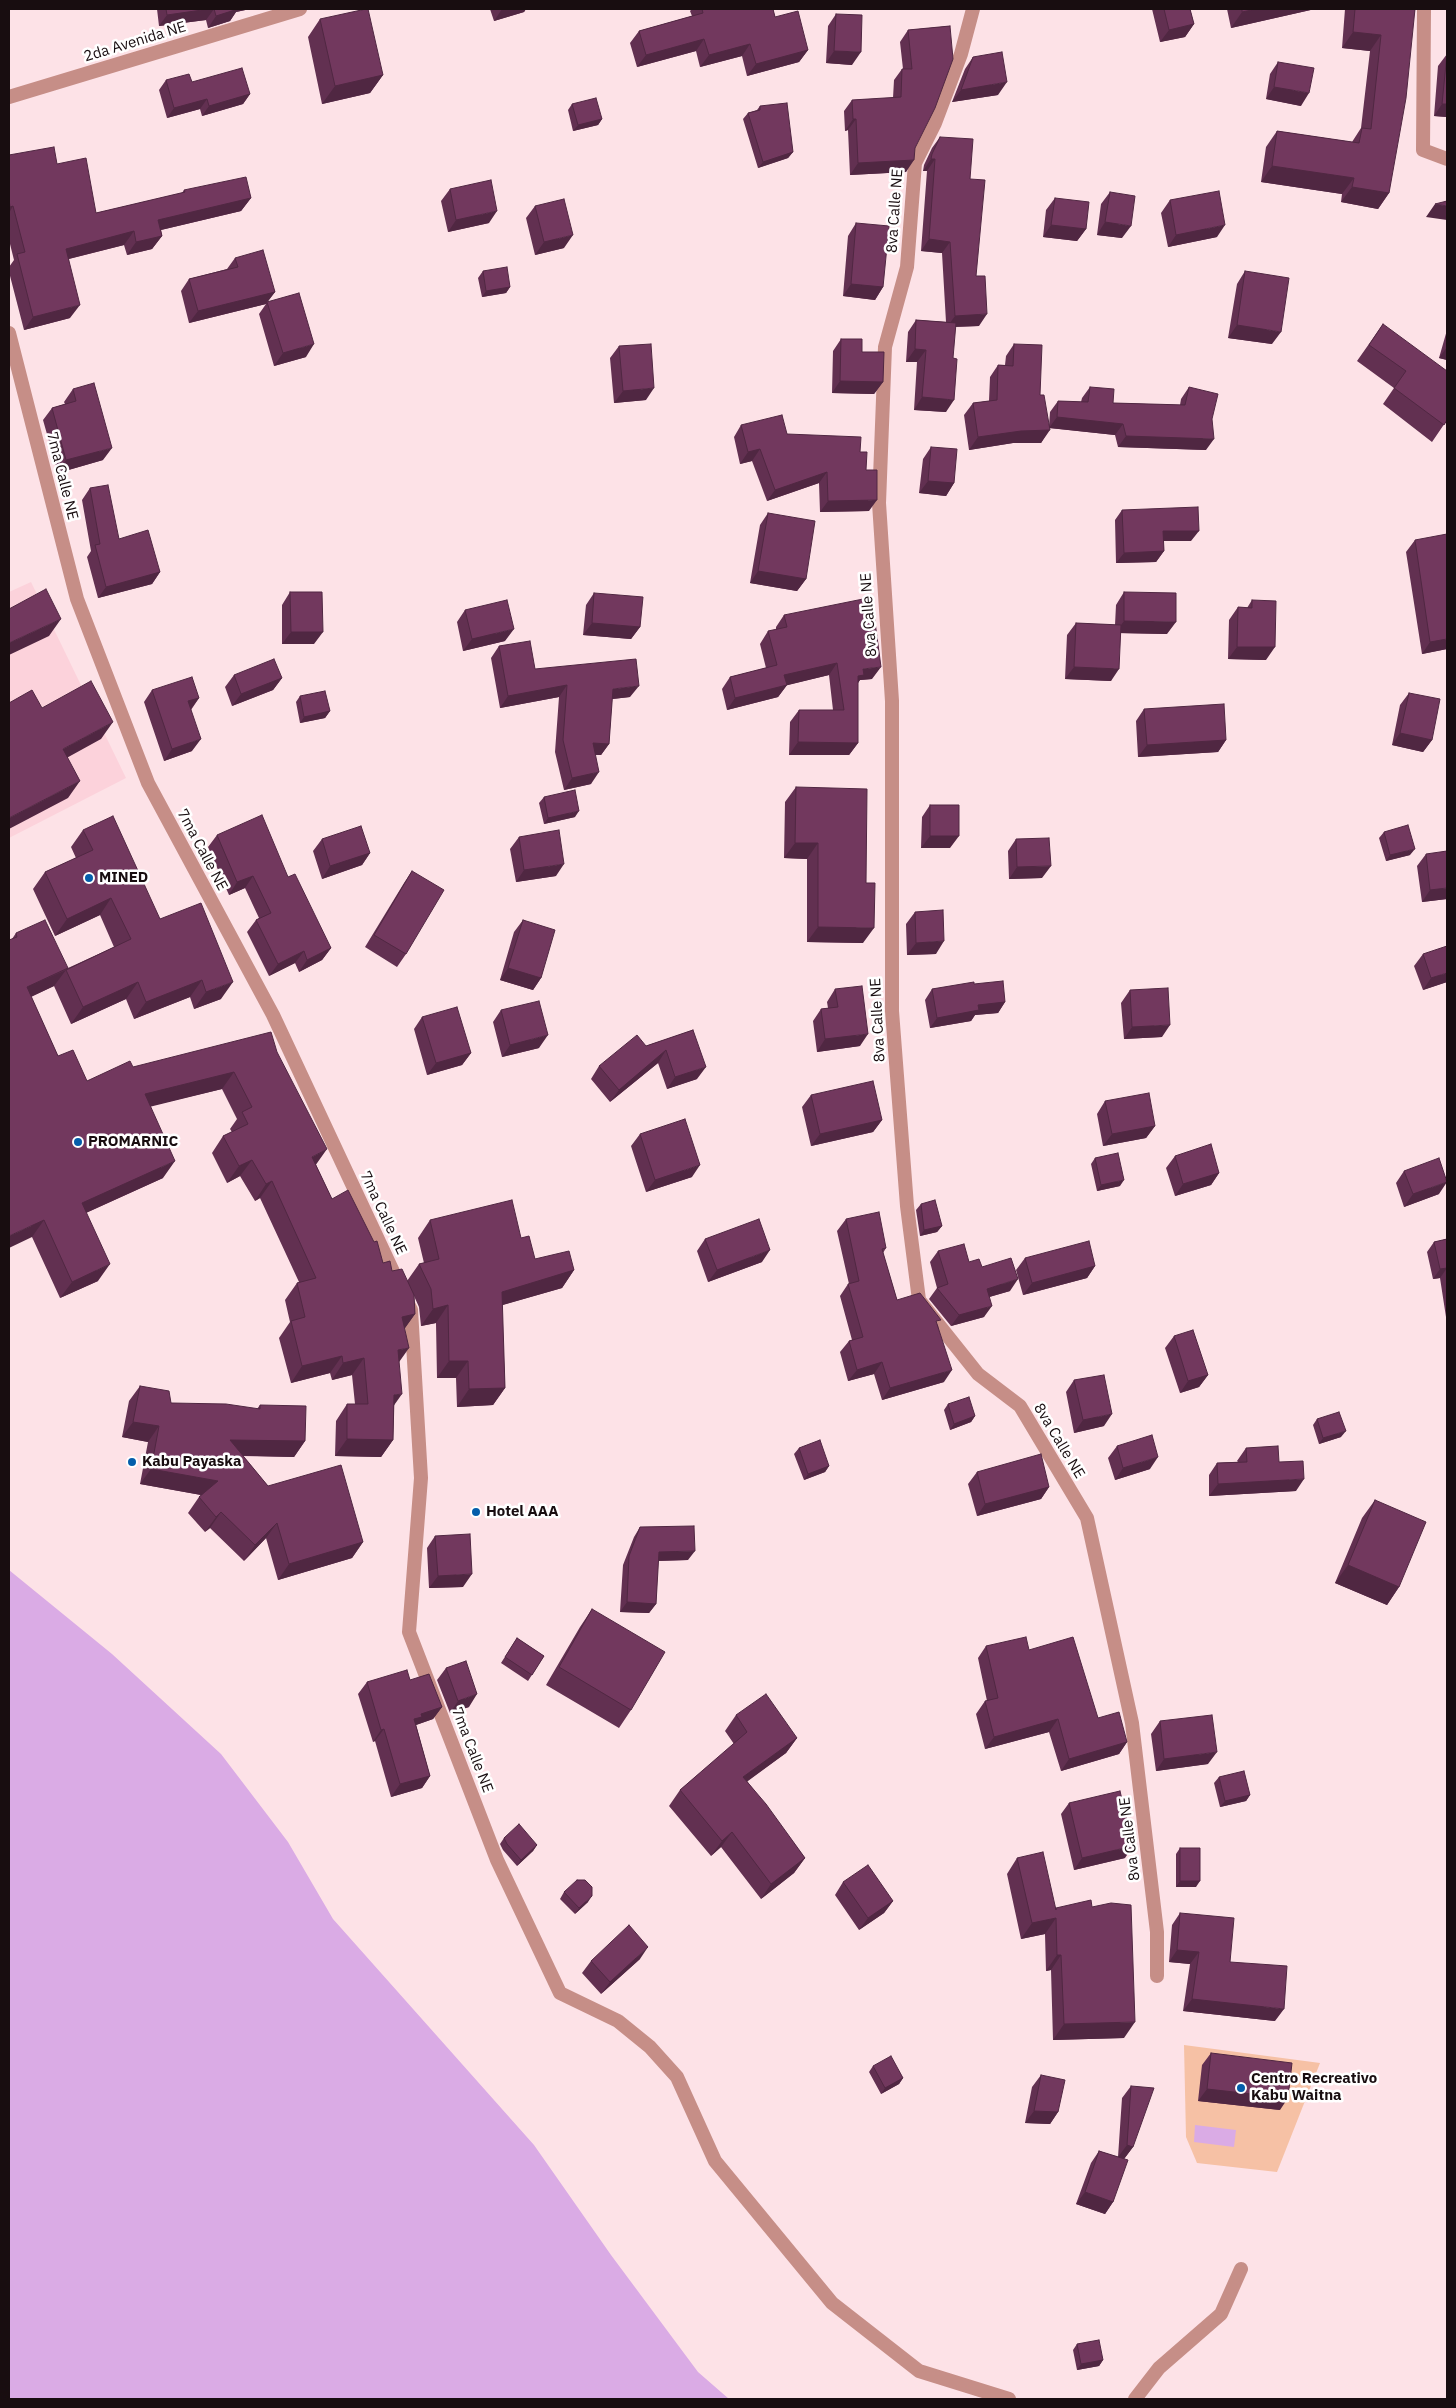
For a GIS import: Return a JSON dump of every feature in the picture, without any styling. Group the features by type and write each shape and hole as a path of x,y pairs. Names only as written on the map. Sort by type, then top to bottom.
{"street":[{"name":"2da Avenida NE","path":"9,97 300,9"},
{"name":"8va Calle NE","path":"973,9 961,54 935,123 915,164 907,267 885,347 879,503 892,702 892,1011 907,1206 918,1300 978,1374 1020,1406 1087,1518 1132,1723 1157,1932 1157,1976"},
{"path":"1424,9 1423,150 1447,159"},
{"name":"7ma Calle NE","path":"9,333 77,599 148,783 272,1015 411,1310 421,1478 409,1632 497,1860 560,1993 618,2021 650,2047 677,2077 715,2161 832,2303 919,2371 1009,2399"},
{"path":"1136,2399 1159,2368 1221,2314 1241,2269"}],"shaded area":[{"path":"31,582 126,778 9,838 9,592"},
{"path":"9,1570 112,1654 221,1754 288,1842 333,1919 534,2145 611,2255 698,2372 729,2399 9,2399"},
{"path":"1184,2045 1320,2063 1277,2172 1197,2163 1186,2137"},
{"path":"1195,2125 1236,2130 1234,2147 1194,2142"}],"building":[{"path":"166,9 209,9 167,15"},
{"path":"214,9 238,9 216,16"},
{"path":"368,9 383,75 335,86 320,19"},
{"path":"702,9 773,9 775,17 798,11 808,50 756,64 750,44 709,55 704,39 646,55 639,31 703,13"},
{"path":"1164,9 1190,9 1194,24 1169,30"},
{"path":"1242,9 1256,9 1242,12"},
{"path":"1355,9 1415,9 1406,98 1389,193 1352,187 1354,178 1272,166 1277,131 1359,143 1362,128 1371,129 1381,35 1353,32"},
{"path":"836,14 862,15 861,52 834,51"},
{"path":"950,26 953,59 935,108 915,148 914,160 858,163 856,119 853,119 852,100 901,97 902,69 912,69 908,30"},
{"path":"1002,52 1007,82 961,90 973,57"},
{"path":"1447,54 1447,104 1442,104"},
{"path":"1278,62 1314,68 1309,93 1274,87"},
{"path":"242,68 250,94 209,106 207,99 174,108 166,80 189,74 192,82"},
{"path":"596,98 602,119 578,125 572,104"},
{"path":"787,103 793,152 763,162 748,113 760,110 760,106"},
{"path":"940,137 973,139 970,179 985,180 976,276 985,276 987,314 955,316 950,242 929,239 935,159 931,159"},
{"path":"54,147 57,164 86,158 96,213 185,192 184,190 246,177 251,198 158,220 162,236 136,242 134,231 66,249 80,305 33,317 17,254 25,252 13,206 10,207 9,155"},
{"path":"491,180 497,211 456,220 450,189"},
{"path":"1219,191 1225,225 1176,235 1170,200"},
{"path":"1110,192 1135,196 1131,226 1105,222"},
{"path":"1055,198 1089,202 1086,229 1051,225"},
{"path":"564,199 573,235 544,242 535,206"},
{"path":"1447,201 1447,206 1435,204"},
{"path":"856,223 889,226 883,287 851,284"},
{"path":"263,250 275,292 198,311 189,279 238,267 235,258"},
{"path":"507,267 510,287 486,291 483,271"},
{"path":"1245,271 1289,278 1281,332 1237,325"},
{"path":"299,293 314,344 283,353 267,302"},
{"path":"916,320 956,323 953,358 957,359 954,400 922,397 926,350 915,349"},
{"path":"1383,324 1447,371 1447,420 1444,425 1394,388 1406,371 1369,345"},
{"path":"841,339 862,339 862,352 884,352 883,382 840,381"},
{"path":"651,344 654,388 623,391 619,346"},
{"path":"1014,344 1042,345 1040,395 1044,395 1050,430 1021,431 978,437 973,403 997,400 998,365 1013,366"},
{"path":"94,383 112,448 66,460 52,408 76,401 73,389"},
{"path":"1090,387 1114,389 1113,403 1185,405 1189,387 1218,394 1212,419 1214,439 1126,436 1123,424 1057,417 1058,401 1088,402"},
{"path":"782,415 787,434 861,437 860,452 867,452 866,470 877,470 877,500 828,501 827,472 775,490 760,449 748,452 741,425"},
{"path":"931,447 957,449 954,483 928,481"},
{"path":"108,485 119,539 148,530 160,572 106,587 95,545 100,544 90,488"},
{"path":"1198,507 1199,531 1163,531 1164,551 1124,553 1122,510"},
{"path":"768,513 815,521 806,579 758,571"},
{"path":"1447,534 1447,639 1430,642 1415,540"},
{"path":"46,589 61,619 9,643 9,609"},
{"path":"290,592 322,592 323,632 291,632"},
{"path":"1124,592 1176,593 1176,622 1124,621"},
{"path":"594,593 643,597 640,627 592,623"},
{"path":"868,598 870,608 873,607 881,667 863,669 864,675 858,676 858,743 798,742 799,710 844,710 837,663 784,675 787,685 735,698 730,677 777,665 768,631 787,627 784,615"},
{"path":"507,600 514,629 472,639 465,610"},
{"path":"1252,600 1276,601 1275,647 1237,647 1238,607 1252,608"},
{"path":"1076,623 1121,625 1119,669 1074,667"},
{"path":"530,641 535,669 636,659 639,686 613,689 609,744 593,743 599,772 572,778 563,740 567,685 508,696 499,646"},
{"path":"274,659 282,678 241,694 234,675"},
{"path":"192,677 199,698 188,701 201,739 172,749 152,690"},
{"path":"91,681 113,722 63,749 80,781 9,818 9,703 32,690 42,708"},
{"path":"325,691 330,711 304,717 300,696"},
{"path":"1409,693 1440,699 1432,740 1400,733"},
{"path":"1224,704 1226,740 1147,745 1144,709"},
{"path":"796,787 867,789 866,883 875,883 874,928 818,927 818,843 795,843"},
{"path":"575,790 579,811 548,818 544,797"},
{"path":"930,805 959,805 959,836 930,836"},
{"path":"262,815 288,877 295,874 331,948 307,960 304,951 278,964 256,920 271,913 253,876 237,882 217,835"},
{"path":"113,816 160,919 201,903 233,982 206,992 202,980 146,1002 138,982 83,1007 66,970 131,939 111,898 67,919 45,872 93,850 83,830"},
{"path":"1408,825 1415,849 1390,855 1384,832"},
{"path":"361,826 370,853 330,866 322,839"},
{"path":"559,830 564,864 524,870 519,837"},
{"path":"1049,838 1051,866 1017,867 1016,839"},
{"path":"1447,851 1447,888 1430,890 1426,854"},
{"path":"412,871 444,890 406,954 374,935"},
{"path":"943,910 944,941 916,943 915,912"},
{"path":"45,920 68,968 27,987 58,1056 73,1050 87,1081 130,1061 133,1067 271,1032 277,1052 327,1149 312,1157 332,1199 348,1190 374,1242 377,1241 383,1263 390,1261 392,1271 402,1269 414,1295 415,1314 402,1317 409,1348 398,1350 402,1394 394,1395 393,1440 347,1439 347,1404 368,1404 364,1358 343,1363 342,1356 302,1366 291,1321 305,1317 297,1283 316,1278 272,1181 266,1184 252,1160 239,1166 223,1136 248,1124 242,1112 252,1107 234,1072 145,1094 175,1161 82,1203 110,1264 72,1282 44,1220 9,1236 9,940 17,937 16,933"},
{"path":"523,920 555,930 541,978 508,968"},
{"path":"1447,946 1447,973 1431,978 1423,954"},
{"path":"1003,981 1005,1002 978,1005 979,1010 937,1018 932,989 974,982 974,984"},
{"path":"862,986 868,1034 825,1039 821,1009 838,1007 835,989"},
{"path":"1168,988 1170,1025 1132,1027 1130,990"},
{"path":"539,1001 548,1035 510,1045 501,1010"},
{"path":"457,1007 471,1053 436,1063 422,1017"},
{"path":"693,1030 706,1067 675,1077 666,1050 619,1090 599,1066 637,1035 646,1046"},
{"path":"873,1081 882,1120 820,1134 811,1095"},
{"path":"1149,1093 1155,1126 1112,1134 1105,1101"},
{"path":"685,1119 700,1165 655,1180 640,1134"},
{"path":"1211,1144 1219,1173 1183,1184 1175,1156"},
{"path":"1118,1153 1124,1180 1101,1185 1095,1158"},
{"path":"1439,1158 1447,1182 1413,1194 1404,1171"},
{"path":"512,1200 521,1238 529,1236 535,1259 569,1251 574,1270 502,1292 505,1388 469,1389 468,1361 449,1361 448,1305 433,1309 431,1289 419,1264 439,1259 430,1220"},
{"path":"935,1200 942,1226 924,1230 921,1204"},
{"path":"879,1212 886,1248 882,1249 897,1300 920,1293 941,1320 936,1321 952,1370 890,1388 882,1362 857,1370 849,1341 863,1337 848,1284 859,1281 846,1219"},
{"path":"759,1219 770,1250 717,1270 705,1239"},
{"path":"1447,1239 1447,1268 1440,1269 1434,1242"},
{"path":"1089,1241 1095,1266 1032,1283 1025,1258"},
{"path":"964,1244 969,1262 979,1259 982,1267 1011,1258 1018,1279 987,1289 992,1306 959,1315 937,1288 948,1284 938,1251"},
{"path":"1193,1330 1208,1375 1188,1381 1174,1336"},
{"path":"1104,1375 1112,1414 1083,1420 1074,1380"},
{"path":"140,1386 169,1391 171,1403 226,1404 260,1409 260,1405 306,1406 305,1441 230,1440 268,1486 341,1465 363,1542 289,1564 277,1523 255,1545 221,1512 216,1517 199,1497 218,1481 151,1469 159,1426 133,1422"},
{"path":"969,1397 975,1416 954,1424 948,1404"},
{"path":"1339,1412 1346,1431 1323,1438 1317,1419"},
{"path":"1152,1435 1158,1457 1123,1468 1117,1446"},
{"path":"820,1440 829,1466 808,1474 799,1448"},
{"path":"1278,1446 1279,1462 1303,1461 1304,1479 1218,1484 1217,1463 1247,1462 1246,1448"},
{"path":"1041,1454 1049,1487 985,1504 977,1472"},
{"path":"1375,1500 1426,1522 1399,1587 1348,1565"},
{"path":"694,1526 695,1551 659,1552 656,1604 627,1602 629,1556 640,1527"},
{"path":"470,1534 472,1574 438,1576 435,1536"},
{"path":"592,1609 665,1652 631,1710 559,1667"},
{"path":"1026,1637 1029,1650 1073,1637 1098,1718 1119,1712 1127,1742 1069,1759 1058,1719 994,1737 985,1701 998,1698 986,1646"},
{"path":"517,1638 544,1656 532,1675 505,1657"},
{"path":"466,1661 477,1694 458,1701 446,1668"},
{"path":"407,1670 410,1680 429,1674 442,1707 421,1714 422,1717 414,1719 430,1776 400,1784 384,1729 381,1730 367,1682"},
{"path":"766,1694 797,1738 743,1777 766,1804 805,1858 771,1884 732,1832 722,1841 680,1790 747,1732 736,1715"},
{"path":"1212,1715 1217,1752 1164,1759 1160,1721"},
{"path":"1244,1771 1250,1795 1225,1801 1219,1777"},
{"path":"1120,1791 1133,1846 1082,1858 1069,1803"},
{"path":"519,1824 537,1845 521,1860 504,1838"},
{"path":"1180,1848 1200,1848 1200,1881 1180,1881"},
{"path":"1043,1852 1056,1910 1056,1908 1091,1900 1092,1907 1111,1903 1131,1905 1135,2022 1064,2024 1061,1955 1057,1955 1056,1918 1032,1923 1017,1858"},
{"path":"868,1865 893,1901 868,1918 843,1882"},
{"path":"577,1880 585,1880 592,1887 592,1896 579,1908 564,1892"},
{"path":"1180,1913 1234,1918 1230,1962 1287,1966 1284,2009 1192,1999 1199,1952 1177,1950"},
{"path":"629,1925 648,1947 610,1982 591,1961"},
{"path":"1211,2053 1292,2063 1288,2098 1207,2089"},
{"path":"891,2056 903,2078 885,2088 873,2066"},
{"path":"1041,2075 1065,2080 1058,2112 1034,2111"},
{"path":"1131,2086 1154,2088 1133,2147 1127,2145"},
{"path":"1099,2151 1128,2160 1113,2202 1085,2192"},
{"path":"1099,2340 1103,2360 1081,2364 1077,2344"}],"place":[{"name":"MINED","path":"89,878"},
{"name":"PROMARNIC","path":"78,1142"},
{"name":"Kabu Payaska","path":"132,1462"},
{"name":"Hotel AAA","path":"476,1512"},
{"name":"Centro Recreativo Kabu Waitna","path":"1241,2088"}]}
